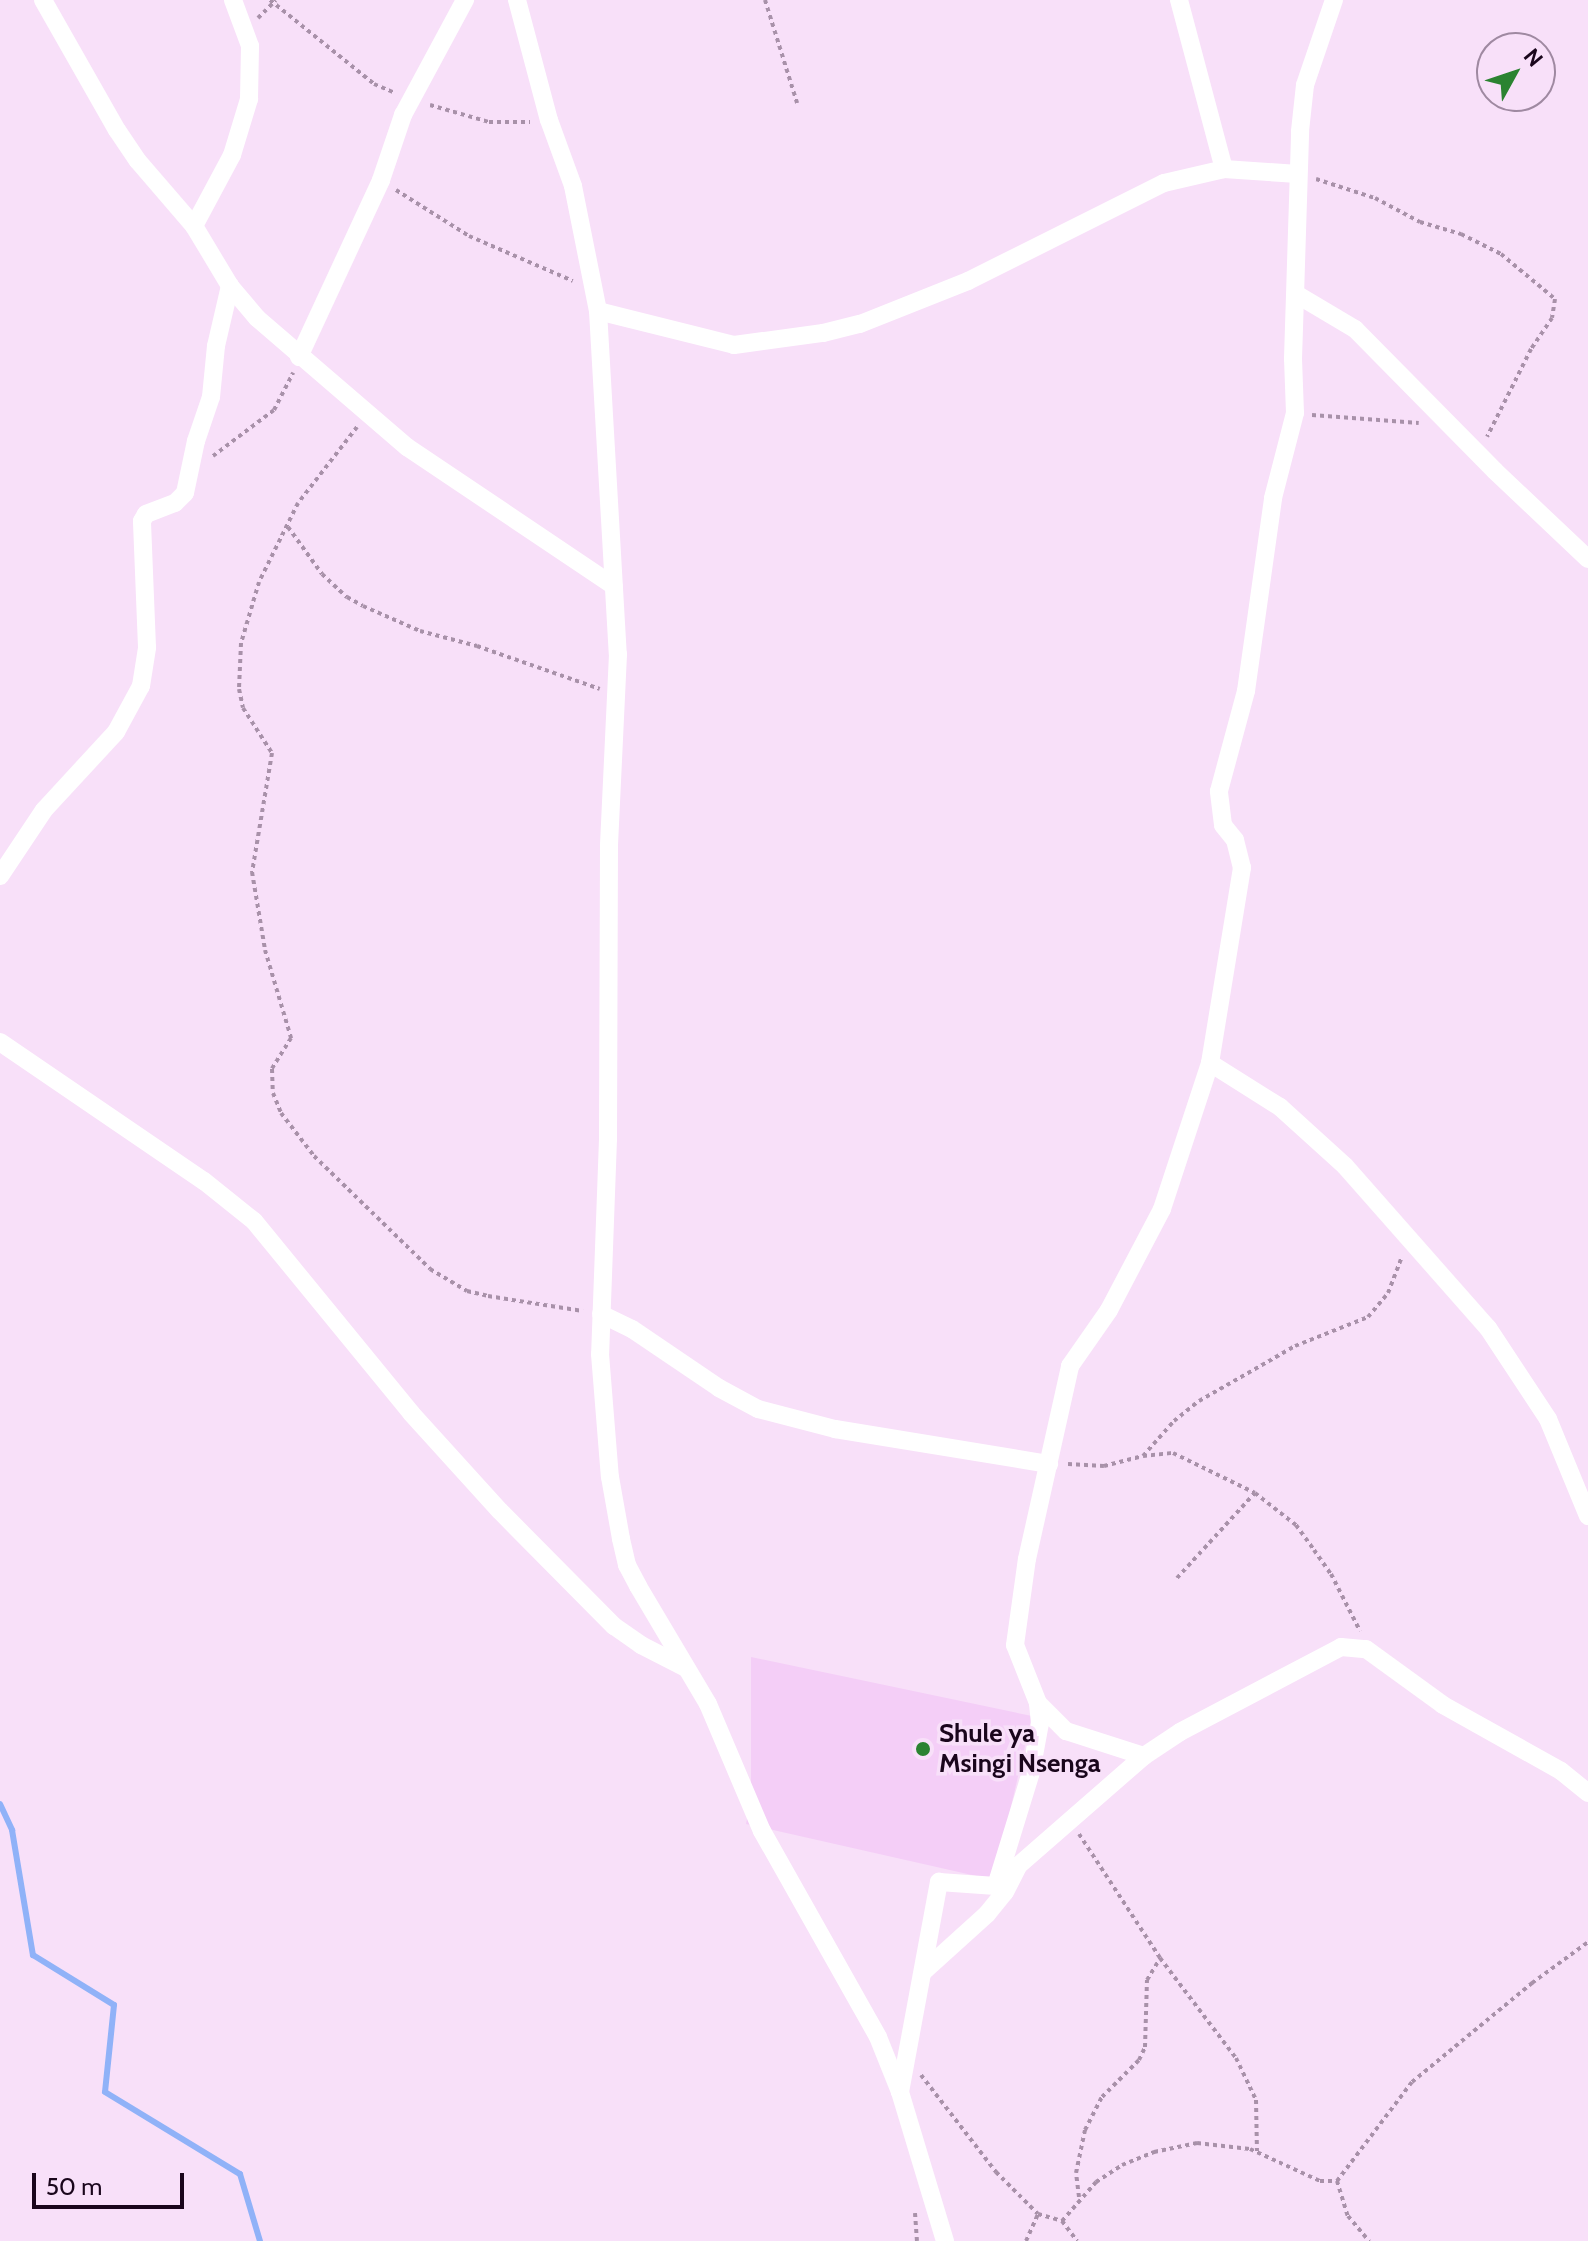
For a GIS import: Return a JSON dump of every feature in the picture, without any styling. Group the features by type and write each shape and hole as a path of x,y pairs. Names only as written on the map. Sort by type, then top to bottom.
{"street":[{"path":"43,0 117,130 138,161 194,226 230,286 257,318 299,357 428,462 488,498 614,586"},
{"path":"194,226 232,155 249,99 250,46 233,0"},
{"path":"299,357 381,180 411,98 465,0"},
{"path":"517,0 549,120 573,186 598,311 614,586 615,695 609,846 608,1139 601,1314 603,1402 621,1539 638,1586 689,1669 762,1831 878,2037 900,2092 945,2241"},
{"path":"1179,0 1224,169"},
{"path":"900,2092 939,1882 996,1886 1031,1772 1040,1723 1038,1703 1015,1645 1027,1559 1070,1366 1109,1310 1162,1209 1210,1063 1242,868 1235,840 1223,825 1219,791 1246,691 1273,498 1295,413 1298,174 1305,85 1334,0"},
{"path":"598,311 734,345 823,333 860,324 968,281 1164,183 1224,169 1298,174"},
{"path":"0,876 44,810 116,732 141,686 147,647 142,521 146,514 179,500 185,493 185,483 211,397 216,346 230,286"},
{"path":"1296,294 1355,329 1588,559"},
{"path":"0,1042 204,1181 254,1221 411,1413 521,1533 614,1626 641,1645 689,1669"},
{"path":"1210,1063 1280,1107 1345,1166 1488,1328 1548,1419 1588,1516"},
{"path":"601,1314 632,1329 719,1388 758,1409 835,1429 1049,1464"},
{"path":"924,1971 987,1914 1005,1892 1019,1865 1144,1756 1341,1647 1366,1649 1443,1705 1561,1771 1588,1793"},
{"path":"1038,1703 1066,1731 1144,1756"}],"path":[{"path":"270,0 374,84 489,122 549,120"},
{"path":"765,0 797,103"},
{"path":"1298,174 1366,194 1420,222 1461,234 1501,254 1555,299 1552,318 1531,349 1500,416 1477,452"},
{"path":"381,180 469,236 593,290"},
{"path":"185,483 213,456 274,410 289,387 299,357"},
{"path":"366,411 337,457 307,490 288,527 251,605 239,662 243,708 272,753 252,872 273,986 291,1038 272,1069 276,1101 314,1156 430,1269 448,1282 488,1296 601,1314"},
{"path":"1295,413 1450,424"},
{"path":"288,527 322,574 347,597 363,606 420,631 477,646 615,695"},
{"path":"1143,1456 1174,1421 1199,1401 1304,1341 1368,1317 1396,1278 1405,1231"},
{"path":"1049,1464 1104,1466 1143,1456 1173,1453 1255,1493 1287,1517 1314,1550 1349,1608 1366,1649"},
{"path":"1177,1578 1255,1493"},
{"path":"1071,1822 1160,1958 1214,2025 1248,2081 1256,2100 1257,2151"},
{"path":"1337,2181 1412,2082 1588,1942"},
{"path":"1079,2199 1076,2173 1085,2130 1102,2097 1139,2060 1145,2047 1147,1980 1160,1958"},
{"path":"907,2057 969,2141 1038,2214 1062,2221 1077,2241"},
{"path":"1062,2221 1096,2182 1122,2165 1175,2147 1216,2143 1257,2151 1320,2181 1337,2181"},
{"path":"1337,2181 1348,2216 1369,2241"},
{"path":"1026,2241 1038,2214"}],"shaded area":[{"path":"751,1657 1032,1716 994,1880 746,1824 751,1799"}],"waterway":[{"path":"0,1804 12,1830 33,1955 114,2005 105,2092 240,2174 260,2241"}],"place":[{"name":"Shule ya Msingi Nsenga","path":"923,1749"}]}
